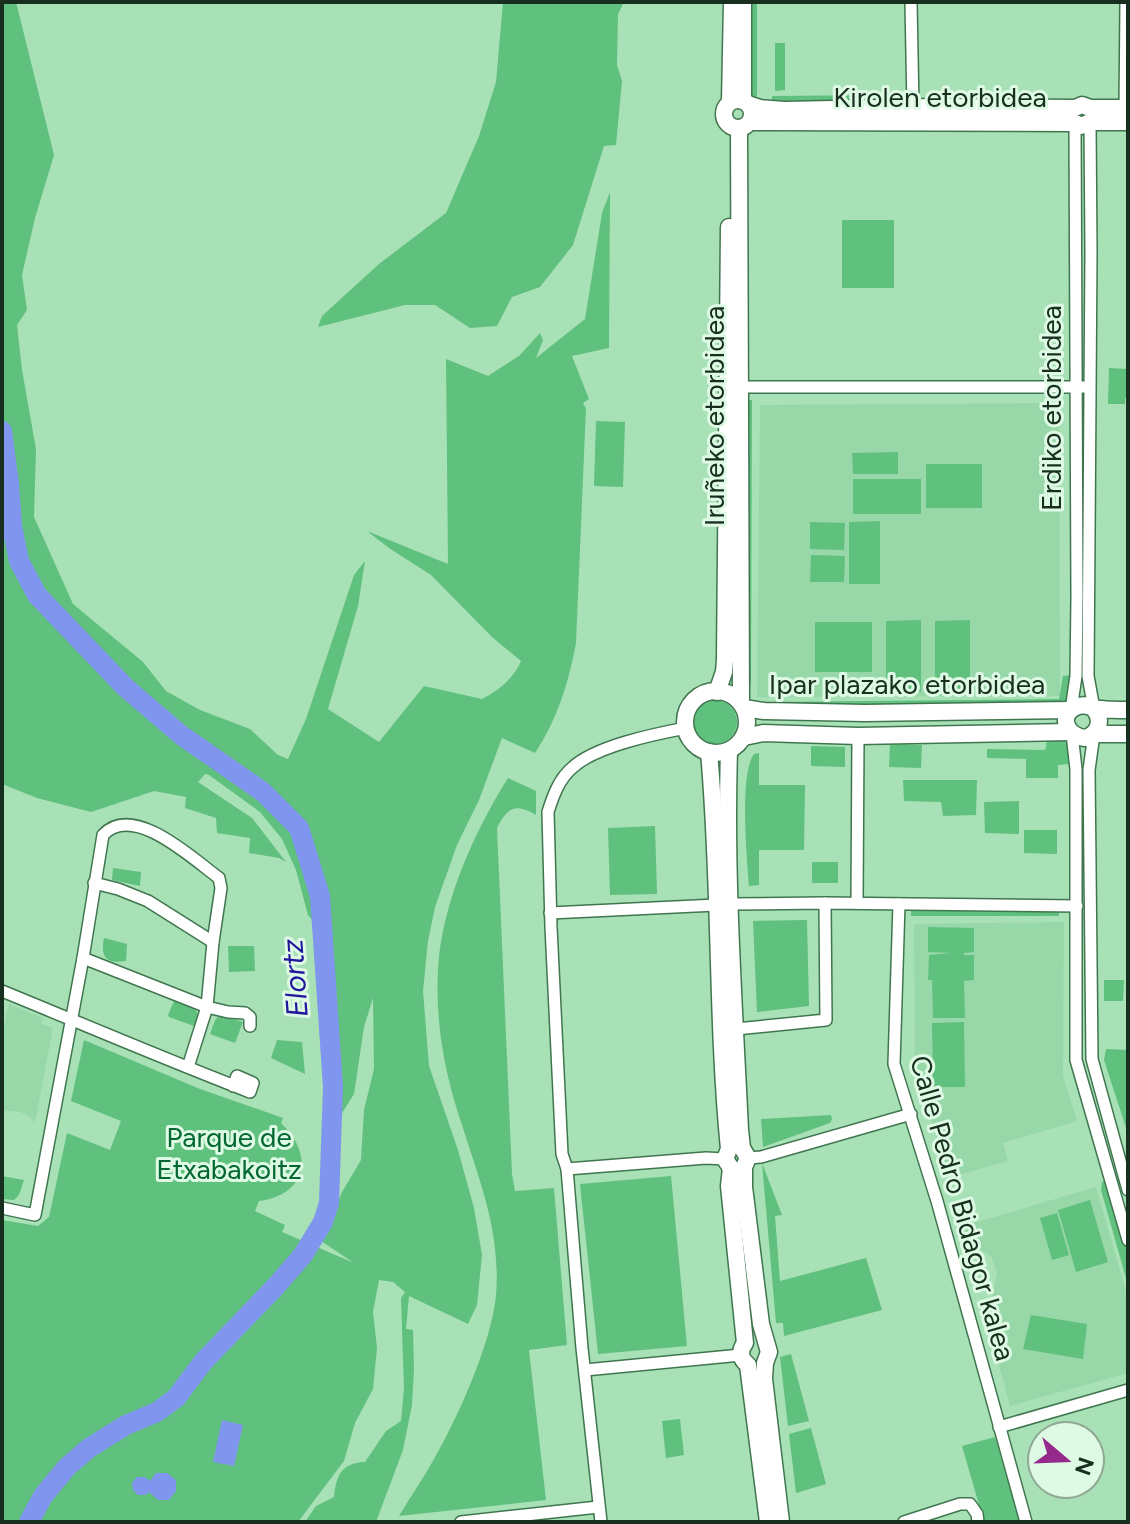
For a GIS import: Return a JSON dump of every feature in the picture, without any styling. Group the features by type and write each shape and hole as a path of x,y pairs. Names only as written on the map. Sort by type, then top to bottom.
{"main road":[{"path":"732,2 740,102 752,113 739,125 724,118 723,114 724,109 740,102"},
{"path":"740,102 743,2"},
{"name":"Kirolen etorbidea","path":"740,102 784,110 913,108 1082,115"},
{"name":"Kirolen etorbidea","path":"739,125 1127,113"},
{"name":"Iruñeko etorbidea","path":"739,125 739,655 742,706"},
{"name":"Iruñeko etorbidea","path":"717,692 726,654 739,125"},
{"path":"717,692 734,697 742,706 747,727 737,745 729,751 718,753 700,749 693,743 686,728 686,717 697,699 717,692"},
{"path":"1128,710 1094,709 1084,705 1071,710 1066,719 1071,733 1085,738 1094,734 1128,734"},
{"name":"Ipar plazako etorbidea","path":"742,706 764,711 865,713 1071,710"},
{"path":"1094,709 1099,718 1094,734"},
{"name":"Ipar plazako etorbidea","path":"744,737 763,733 858,736 1071,733"},
{"path":"729,751 723,905 736,1158 744,1187 761,1324 769,1352 750,1356"},
{"path":"709,752 736,1029 736,1158 729,1186 768,1522"},
{"path":"750,1356 764,1379 781,1522"}],"street":[{"path":"911,2 913,108"},
{"name":"Kirolen etorbidea","path":"1126,2 1127,113"},
{"name":"Erdiko etorbidea","path":"1082,115 1088,676 1094,709"},
{"path":"741,387 1083,387"},
{"name":"Erdiko etorbidea","path":"1071,710 1076,676 1083,387"},
{"path":"601,1522 567,1169 562,1154 548,812 561,780 583,759 610,748 686,728"},
{"path":"1071,733 1076,769 1076,1060 1128,1240"},
{"path":"1094,734 1089,770 1092,1059 1128,1190"},
{"path":"857,903 858,736"},
{"path":"2,1208 35,1215 103,835 109,828 139,826 161,836 219,878 221,888 207,1007 188,1067"},
{"path":"94,883 148,901 213,942"},
{"path":"550,913 825,903 1077,906"},
{"path":"736,1029 826,1020 825,903"},
{"name":"Calle Pedro Bidagor kalea","path":"899,904 894,1064 911,1114 1026,1522"},
{"path":"83,958 207,1007 245,1013 250,1017 250,1026"},
{"path":"2,991 233,1086"},
{"path":"567,1169 761,1157 911,1114"},
{"path":"585,1370 750,1356"},
{"path":"999,1427 1128,1390"},
{"path":"904,1522 960,1504 970,1504 978,1522"},
{"path":"461,1522 598,1507"}],"shaded area":[{"path":"1059,403 1060,696 757,697 760,405"},
{"path":"1064,922 1063,1076 1077,1121 1003,1143 1008,1161 948,1178 915,1062 914,924"},
{"path":"9,1004 43,1018 41,1024 53,1028 35,1123 20,1112 2,1110 2,1033"},
{"path":"1096,1187 1128,1299 1128,1373 1010,1406 985,1313 992,1300 997,1272 991,1256 978,1248 965,1246 960,1227"}],"green space":[{"name":"Parque de Etxabakoitz","path":"2,2 16,2 54,155 22,275 27,310 17,325 36,449 34,517 73,604 143,662 166,691 200,710 250,729 278,755 288,759 306,719 354,575 365,561 358,606 328,709 379,742 424,686 482,699 505,683 518,667 521,661 492,637 431,575 367,531 448,564 446,359 488,376 519,356 540,333 543,340 536,358 585,319 602,213 610,192 609,348 572,356 589,399 583,403 586,408 576,643 570,672 556,714 535,753 502,738 479,800 457,845 435,907 428,941 423,991 429,1066 474,1208 482,1255 477,1305 468,1324 409,1296 406,1329 413,1330 412,1405 403,1450 376,1522 305,1522 316,1506 334,1497 341,1472 350,1465 365,1462 386,1431 401,1421 404,1389 401,1298 405,1292 393,1282 379,1280 373,1312 377,1348 373,1389 355,1423 344,1461 298,1522 2,1522 2,1220 38,1226 49,1217 67,1133 110,1150 121,1121 71,1101 84,1040 200,1089 283,1118 281,1123 298,1147 301,1171 288,1190 259,1201 255,1211 285,1225 282,1232 354,1263 321,1241 342,1192 361,1160 364,1110 374,1069 373,998 364,1027 354,1094 332,1129 333,1087 324,935 308,915 296,870 282,839 260,812 209,775 205,774 198,782 252,818 286,862 249,853 250,838 217,833 216,818 185,808 186,797 154,791 91,812 37,798 2,784"},
{"path":"503,2 624,2 618,14 617,65 622,81 616,145 604,146 573,245 540,287 512,297 497,326 470,328 435,305 405,305 318,327 322,316 379,264 446,213 479,136 496,82"},
{"path":"751,2 757,2 757,96 751,98"},
{"path":"775,43 785,43 785,90 775,91"},
{"path":"882,95 881,101 772,102 772,96"},
{"path":"842,220 894,220 894,288 842,288"},
{"path":"1109,368 1128,369 1125,404 1108,404"},
{"path":"741,400 752,400 751,685 749,684"},
{"path":"596,421 625,422 623,487 594,486"},
{"path":"898,452 898,474 853,474 852,453"},
{"path":"926,464 982,464 982,508 926,508"},
{"path":"853,479 921,479 921,514 853,514"},
{"path":"880,521 880,584 849,584 849,522"},
{"path":"810,522 845,523 844,550 810,549"},
{"path":"811,555 845,556 844,582 810,582"},
{"path":"921,620 921,692 886,693 886,621"},
{"path":"970,620 970,692 935,692 935,621"},
{"path":"815,622 872,622 872,672 815,672"},
{"path":"1072,675 1069,697 1062,706 764,706 763,702 1059,699 1063,676"},
{"path":"715,700 731,706 737,722 731,738 715,744 699,738 693,722 699,706"},
{"path":"1060,737 1068,745 1069,764 1058,765 1058,778 1026,778 1026,759 987,758 987,749 1044,750 1047,738"},
{"path":"890,744 922,745 921,768 889,767"},
{"path":"811,746 845,747 845,767 811,766"},
{"path":"759,753 759,785 805,785 804,850 759,850 759,885 749,886 745,797 749,764 754,754"},
{"path":"508,778 536,791 536,815 523,809 513,809 497,828 512,1174 515,1191 554,1188 567,1345 529,1350 546,1500 399,1516 434,1459 463,1402 488,1336 496,1296 492,1229 446,1068 437,990 445,920 461,870"},
{"path":"903,780 977,780 976,815 943,816 941,802 904,801"},
{"path":"1019,801 1019,834 985,833 984,802"},
{"path":"655,826 657,894 610,895 608,828"},
{"path":"1024,830 1057,830 1057,854 1024,853"},
{"path":"812,862 838,862 838,883 812,883"},
{"path":"113,868 141,872 140,886 112,880"},
{"path":"911,908 1059,908 1059,916 911,916"},
{"path":"807,920 809,1006 757,1012 753,921"},
{"path":"928,927 974,928 974,952 964,953 974,955 974,980 964,981 965,1018 933,1018 932,980 928,980 929,955 951,953 928,952"},
{"path":"104,938 127,944 126,961 106,958"},
{"path":"228,946 254,946 255,971 229,972"},
{"path":"1104,980 1124,980 1123,1001 1104,1001"},
{"path":"174,1001 195,1009 198,1014 194,1026 169,1017"},
{"path":"219,1016 243,1022 235,1043 210,1034"},
{"path":"964,1022 965,1087 933,1087 932,1023"},
{"path":"277,1040 302,1042 305,1074 271,1058"},
{"path":"1106,1049 1128,1050 1128,1134 1104,1060"},
{"path":"831,1115 830,1123 763,1147 761,1119"},
{"path":"762,1163 782,1215 775,1216 780,1281 866,1258 882,1310 784,1336 783,1323 776,1323"},
{"path":"2,1176 24,1180 14,1200 2,1199"},
{"path":"671,1176 687,1346 598,1354 580,1184"},
{"path":"1106,1180 1128,1252 1128,1285 1101,1190 1102,1182"},
{"path":"1090,1200 1108,1262 1076,1272 1058,1210"},
{"path":"1057,1213 1069,1255 1052,1260 1040,1218"},
{"path":"1031,1315 1087,1324 1083,1359 1023,1349"},
{"path":"791,1354 809,1421 788,1426 780,1357"},
{"path":"680,1419 684,1455 666,1458 662,1421"},
{"path":"811,1428 826,1484 796,1493 789,1434"},
{"path":"995,1437 1020,1522 984,1522 962,1446"}],"water":[{"path":"222,1420 243,1425 234,1466 213,1462"},
{"path":"156,1473 167,1473 176,1480 176,1491 169,1500 158,1500 149,1492 138,1495 133,1490 132,1483 137,1477 150,1481"}],"waterway":[{"name":"Elortz","path":"2,431 12,526 19,561 37,595 125,687 181,735 263,792 299,828 320,896 333,1087 329,1203 323,1222 303,1255 203,1362 176,1398 157,1412 126,1425 89,1448 67,1467 43,1496 29,1522"}]}
